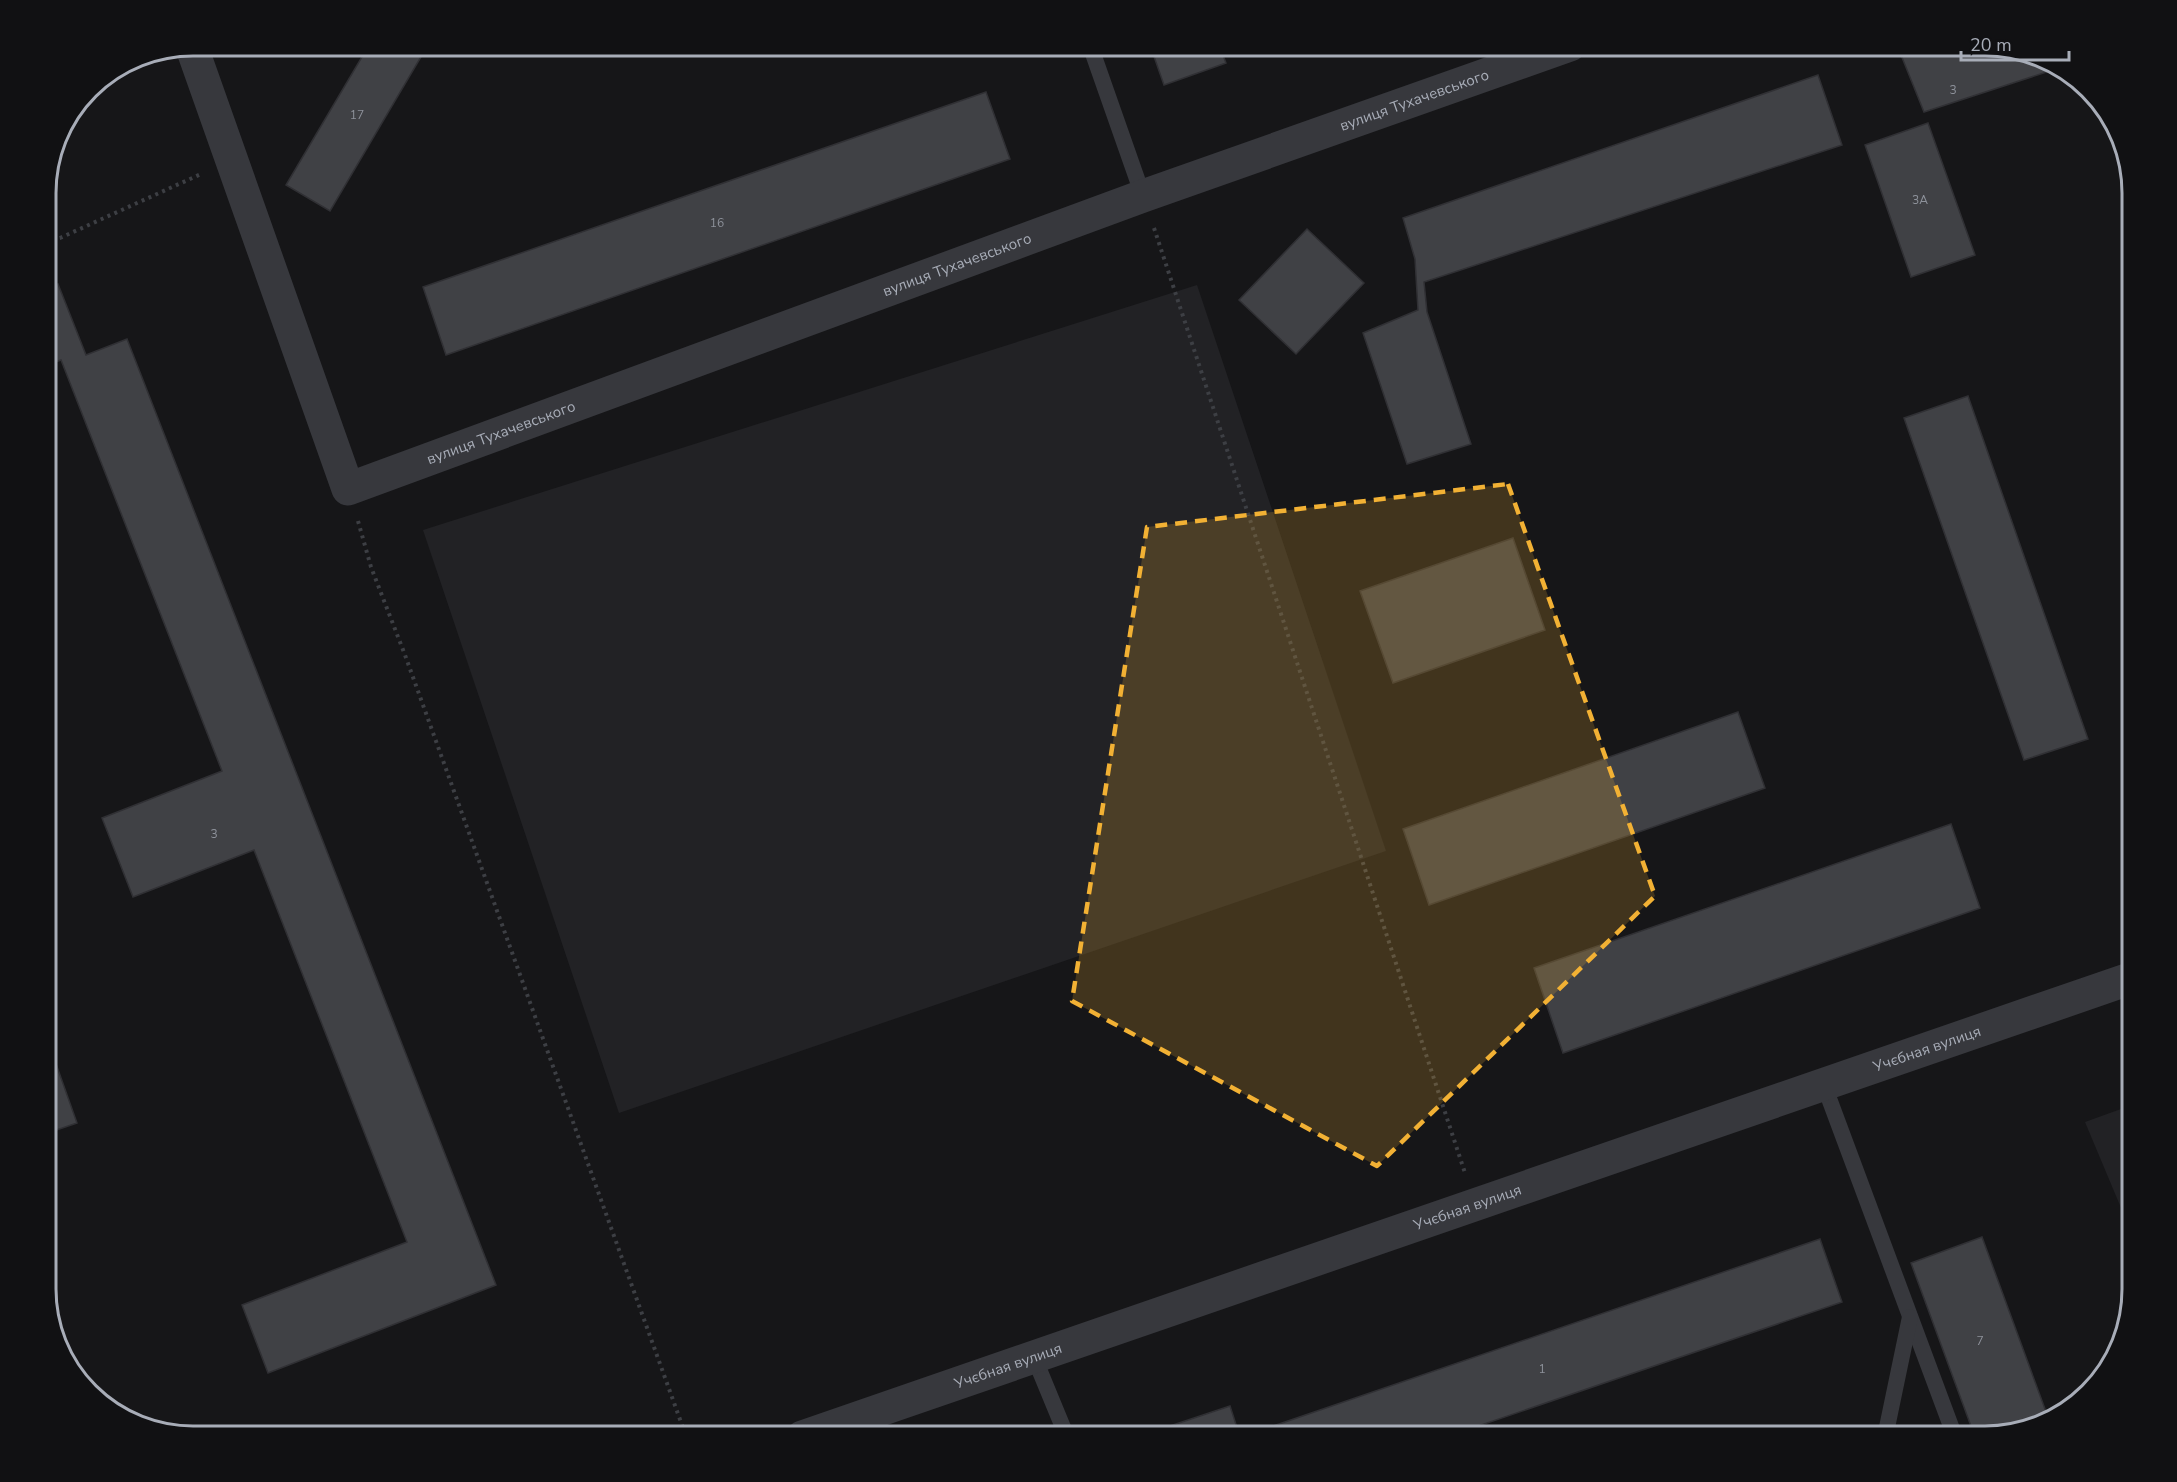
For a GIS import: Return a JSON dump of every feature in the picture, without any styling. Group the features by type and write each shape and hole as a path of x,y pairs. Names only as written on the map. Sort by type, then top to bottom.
{"street":[{"path":"194,56 348,489"},
{"name":"вулиця Тухачевського","path":"348,489 1143,196 1539,56"},
{"name":"Учєбная вулиця","path":"834,1426 2122,981"}],"lane":[{"path":"1094,56 1143,196"},
{"path":"1824,1084 1951,1426"},
{"path":"1887,1426 1910,1316"},
{"path":"1034,1357 1062,1426"}],"path":[{"path":"56,239 231,160"},
{"path":"1143,196 1477,1204"},
{"path":"348,489 371,567 413,677 682,1426"}],"highlighted area":[{"path":"1508,484 1655,896 1377,1166 1072,1001 1147,527"}],"shaded area":[{"path":"1197,285 1386,851 619,1113 423,530"},
{"path":"2122,1109 2122,1210 2085,1122"}],"building":[{"path":"362,56 422,56 330,211 286,185"},
{"path":"1154,56 1223,56 1226,63 1164,85"},
{"path":"1901,56 2002,57 2020,60 2048,72 1924,112"},
{"path":"1818,75 1842,145 1424,282 1427,312 1471,444 1407,464 1363,333 1418,310 1415,259 1403,218"},
{"path":"986,92 1010,159 446,355 423,287"},
{"path":"1928,123 1975,255 1911,277 1865,145"},
{"path":"1307,229 1364,283 1296,354 1239,300"},
{"path":"58,284 86,355 127,339 496,1285 268,1373 242,1305 407,1242 254,850 133,897 102,818 222,771 61,360 56,362 56,285"},
{"path":"1968,396 2088,739 2024,760 1904,418"},
{"path":"1513,538 1545,630 1393,683 1360,591"},
{"path":"1738,712 1765,788 1429,905 1403,829"},
{"path":"1951,824 1980,908 1563,1053 1534,968"},
{"path":"56,1064 77,1123 56,1130"},
{"path":"1982,1237 2046,1412 2020,1422 1971,1426 1911,1263"},
{"path":"1820,1239 1842,1302 1478,1426 1273,1426"},
{"path":"1230,1406 1236,1426 1170,1426"}]}
